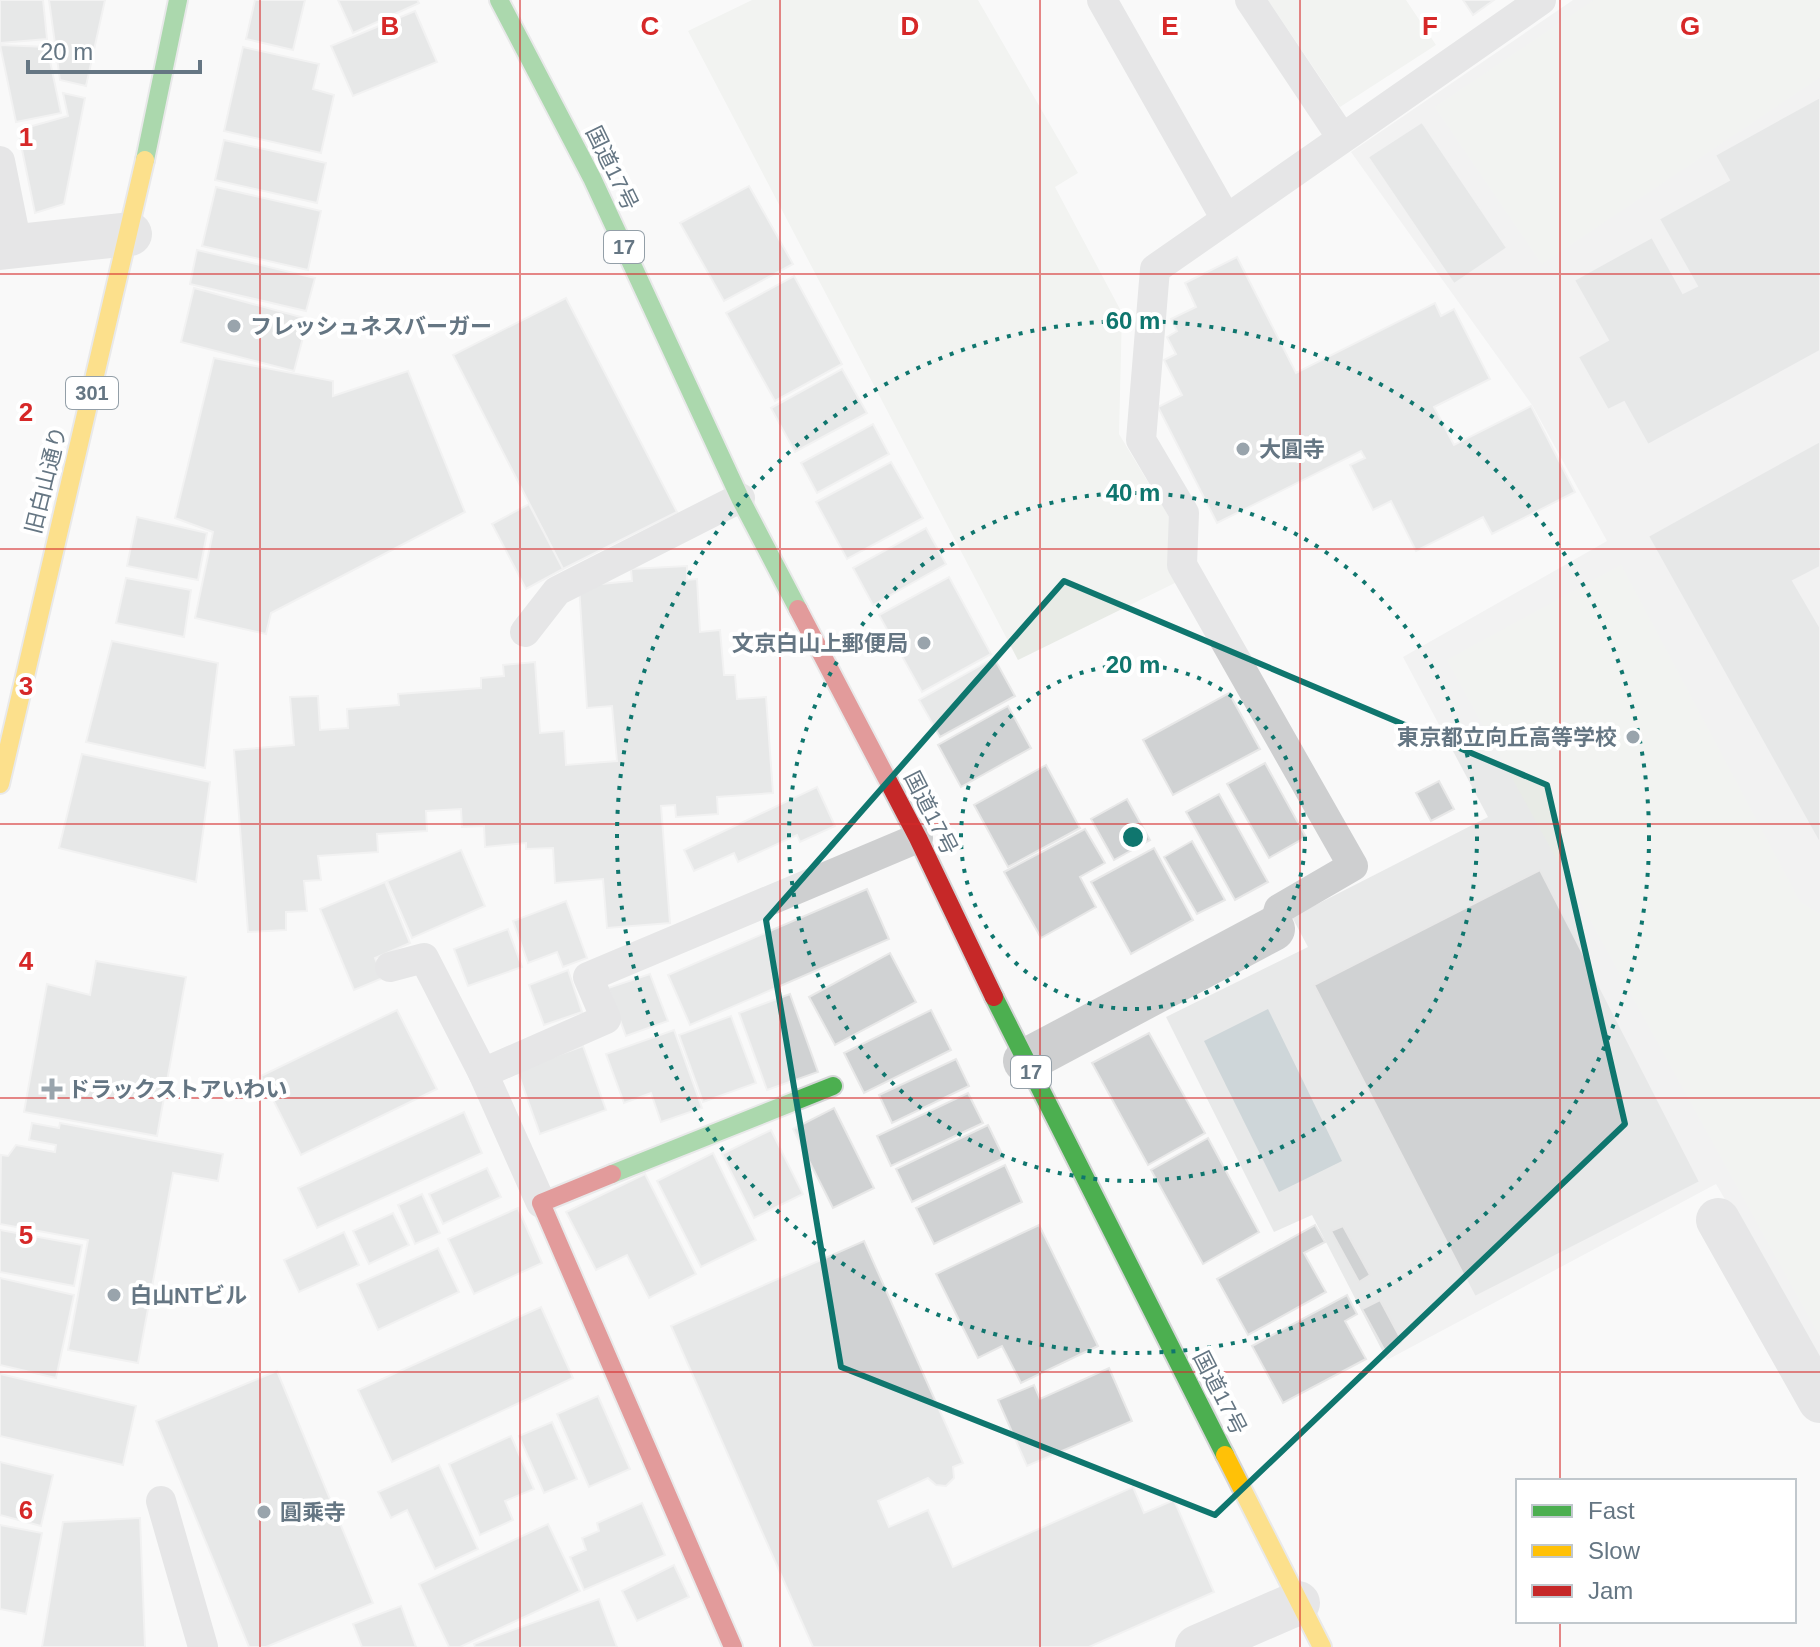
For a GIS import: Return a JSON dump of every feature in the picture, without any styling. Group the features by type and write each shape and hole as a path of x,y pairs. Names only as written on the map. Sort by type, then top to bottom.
{"main road":[{"name":"旧白山通り","path":"0,784 9,701 130,234 178,0"},
{"name":"国道17号","path":"499,0 592,178 740,498 918,838 1025,1061 1322,1647"},
{"path":"733,1647 541,1203 833,1086"}],"street":[{"path":"8,247 130,234"},
{"path":"1025,1061 1273,929"},
{"path":"1718,1220 1820,1401"},
{"path":"1197,1647 1298,1603"}],"lane":[{"path":"1102,0 1226,219"},
{"path":"1250,0 1342,138"},
{"path":"1273,929 1279,909 1353,866 1182,565 1184,513 1141,440 1155,269 1541,0"},
{"path":"0,161 8,247"},
{"path":"525,632 557,591 740,498"},
{"path":"483,1073 606,1019 588,977 918,838"},
{"path":"390,967 424,958 483,1073 541,1203"},
{"path":"161,1501 203,1647"}],"highlighted area":[{"path":"1064,581 1547,785 1625,1124 1215,1515 841,1367 766,920"}],"shaded area":[{"path":"752,0 978,0 1078,173 1055,187 1122,313 1119,434 1171,520 1175,583 1018,660 688,31"},
{"path":"1268,0 1406,0 1436,45 1340,107"},
{"name":"東京都立向丘高等学校","path":"1573,0 1820,0 1820,1362 1716,1184 1387,1360 1312,1215 1274,1232 1166,1017 1308,947 1292,917 1488,817 1403,657 1607,541 1532,405 1351,152"},
{"path":"1594,0 1820,0 1820,77 1542,264 1435,107"},
{"path":"1621,565 1800,902 1820,914 1820,1337 1447,660"},
{"path":"1268,1009 1342,1161 1279,1192 1204,1041"}],"building":[{"path":"0,0 43,0 47,39 0,43"},
{"path":"49,0 105,0 86,86 60,80"},
{"path":"255,0 305,0 293,50 246,39"},
{"path":"338,0 417,0 419,3 353,33"},
{"path":"1463,0 1494,0 1473,15"},
{"path":"415,11 437,62 353,96 331,46"},
{"path":"0,45 47,47 61,113 16,122"},
{"path":"243,47 319,64 313,89 334,95 321,153 224,131"},
{"path":"63,93 85,98 64,204 35,213 18,130 68,116"},
{"path":"1820,97 1820,351 1648,445 1624,402 1608,410 1578,357 1608,340 1574,280 1652,237 1683,293 1697,286 1659,219 1729,180 1715,155"},
{"path":"1422,122 1507,248 1454,284 1368,157"},
{"path":"224,140 326,163 317,203 215,180"},
{"path":"749,186 793,264 724,301 680,223"},
{"path":"216,187 321,211 308,270 202,246"},
{"path":"197,250 315,278 306,311 190,284"},
{"path":"1237,257 1296,373 1435,303 1441,316 1454,309 1490,379 1434,407 1454,445 1531,406 1575,492 1492,534 1483,517 1416,551 1391,501 1373,510 1350,465 1365,458 1361,451 1217,523 1158,407 1182,395 1164,360 1176,354 1167,337 1177,331 1171,319 1196,307 1185,283"},
{"path":"794,276 842,364 775,401 726,313"},
{"path":"194,288 308,319 294,371 181,342"},
{"path":"566,298 677,512 563,569 453,355"},
{"path":"214,358 333,381 333,396 408,371 465,512 271,613 266,634 195,618 213,532 175,518"},
{"path":"842,369 867,413 795,452 771,408"},
{"path":"873,424 889,454 817,493 801,463"},
{"path":"1820,441 1820,567 1793,581 1820,627 1820,844 1648,536"},
{"path":"891,462 923,518 847,559 816,502"},
{"path":"529,504 563,569 526,589 492,524"},
{"path":"137,517 207,533 198,580 127,566"},
{"path":"926,528 946,564 873,605 853,568"},
{"path":"687,566 687,580 697,579 700,632 720,630 724,675 735,675 737,699 766,697 773,793 717,797 718,814 676,817 675,805 661,806 670,923 607,928 603,879 555,883 553,848 526,849 526,843 485,847 484,826 462,827 461,809 426,811 427,831 377,834 378,852 318,856 321,880 304,881 307,911 286,912 286,930 248,932 234,750 294,745 290,697 318,696 320,730 348,728 347,709 399,705 398,694 481,688 481,678 504,676 503,665 535,662 540,733 564,731 566,765 617,761 612,706 587,708 579,586 632,581 631,569"},
{"path":"949,577 991,654 922,692 879,615"},
{"path":"126,578 191,590 184,637 116,623"},
{"path":"112,641 218,663 205,768 86,742"},
{"path":"994,658 1015,696 940,737 919,700"},
{"path":"1229,693 1260,749 1173,795 1143,740"},
{"path":"1008,706 1031,748 961,787 938,745"},
{"path":"82,754 210,782 196,882 59,848"},
{"path":"1265,763 1306,837 1269,858 1227,784"},
{"path":"1046,765 1080,828 1008,867 974,805"},
{"path":"1439,781 1454,809 1431,821 1416,793"},
{"path":"817,787 835,826 800,842 797,835 738,862 734,853 694,871 684,850"},
{"path":"1219,794 1268,882 1235,900 1186,812"},
{"path":"1127,799 1150,840 1114,860 1091,819"},
{"path":"1085,829 1105,863 1080,877 1096,907 1041,938 1004,872"},
{"path":"1192,841 1225,900 1197,914 1164,857"},
{"path":"1154,848 1193,920 1131,954 1091,882"},
{"path":"461,850 485,906 412,938 387,881"},
{"path":"1540,870 1700,1182 1475,1297 1314,985"},
{"path":"385,882 410,943 375,958 383,978 354,990 320,909"},
{"path":"867,889 889,939 690,1025 668,975"},
{"path":"566,901 587,958 563,967 557,952 528,963 513,921"},
{"path":"508,929 522,967 468,986 454,949"},
{"path":"890,953 916,1002 835,1045 809,997"},
{"path":"96,961 186,977 157,1136 24,1112 47,984 90,995"},
{"path":"568,970 582,1012 544,1025 529,985"},
{"path":"650,974 668,1021 626,1036 608,988"},
{"path":"790,994 818,1072 767,1090 739,1013"},
{"path":"397,1010 437,1089 301,1155 261,1076"},
{"path":"931,1010 951,1050 864,1093 844,1053"},
{"path":"731,1016 756,1083 703,1102 679,1035"},
{"path":"674,1030 702,1108 661,1122 651,1093 624,1103 606,1054"},
{"path":"1149,1033 1205,1133 1148,1165 1092,1063"},
{"path":"583,1046 606,1110 540,1134 517,1070"},
{"path":"956,1059 969,1086 892,1123 879,1095"},
{"path":"968,1093 983,1123 891,1166 877,1136"},
{"path":"834,1108 874,1188 833,1208 793,1129"},
{"path":"464,1112 482,1153 317,1228 298,1188"},
{"name":"白山NTビル","path":"32,1123 59,1128 60,1123 223,1154 218,1181 173,1173 138,1363 68,1350 88,1240 0,1224 1,1155 8,1156 16,1145 55,1152 56,1145 29,1140"},
{"path":"988,1125 1004,1158 912,1202 896,1169"},
{"path":"771,1130 803,1194 754,1218 722,1154"},
{"path":"1208,1138 1259,1232 1203,1264 1151,1170"},
{"path":"713,1153 756,1240 701,1267 657,1181"},
{"path":"1005,1165 1022,1202 934,1244 916,1208"},
{"path":"487,1168 501,1197 443,1224 429,1194"},
{"path":"645,1174 696,1274 649,1298 627,1255 596,1270 566,1212"},
{"path":"422,1194 440,1233 415,1244 398,1205"},
{"path":"518,1208 542,1263 474,1294 448,1239"},
{"path":"393,1213 409,1245 369,1264 353,1231"},
{"path":"1039,1225 1098,1346 1021,1383 1002,1346 978,1358 936,1274"},
{"path":"1315,1225 1325,1242 1304,1253 1326,1292 1248,1335 1217,1279"},
{"path":"1343,1226 1370,1275 1359,1282 1331,1231"},
{"path":"0,1230 82,1245 74,1286 0,1272"},
{"path":"344,1232 359,1265 299,1292 284,1260"},
{"path":"864,1241 963,1463 953,1467 954,1478 946,1486 936,1485 928,1478 878,1501 889,1527 928,1510 953,1567 1133,1487 1144,1513 1174,1500 1214,1592 1089,1647 813,1647 671,1326"},
{"path":"438,1248 459,1292 378,1330 357,1284"},
{"path":"0,1278 74,1295 56,1378 0,1365"},
{"path":"1347,1295 1357,1314 1345,1321 1366,1359 1283,1403 1252,1346"},
{"path":"1380,1300 1403,1343 1386,1353 1362,1309"},
{"path":"541,1307 573,1378 392,1462 358,1390"},
{"path":"1109,1368 1132,1421 1027,1466 998,1400 1034,1385 1040,1399"},
{"name":"圓乘寺","path":"277,1371 373,1603 266,1647 249,1647 156,1421"},
{"path":"0,1374 136,1406 123,1465 0,1436"},
{"path":"598,1396 630,1469 589,1487 557,1414"},
{"path":"552,1422 577,1479 544,1493 519,1436"},
{"path":"511,1436 534,1489 505,1501 513,1520 480,1535 449,1464"},
{"path":"0,1462 53,1475 41,1526 0,1515"},
{"path":"439,1465 478,1549 435,1569 407,1510 391,1518 378,1492"},
{"path":"642,1503 665,1555 584,1590 570,1557 586,1550 582,1538 599,1531 597,1523"},
{"path":"140,1518 145,1647 42,1647 63,1522"},
{"path":"548,1524 580,1591 460,1647 449,1647 419,1584"},
{"path":"0,1525 42,1533 26,1614 0,1609"},
{"path":"674,1565 689,1597 637,1621 622,1591"},
{"path":"599,1599 617,1647 475,1647 474,1644"},
{"path":"401,1606 416,1647 362,1647 353,1624"}],"traffic: fast":[{"path":"145,160 178,0"},
{"path":"499,0 592,178 740,498 798,609"},
{"path":"994,997 1225,1455"},
{"path":"612,1174 833,1086"}],"traffic: slow":[{"path":"0,784 145,160"},
{"path":"1225,1455 1322,1647"}],"traffic: jam":[{"path":"798,609 918,838 994,997"},
{"path":"612,1174 541,1203 733,1647"}],"place":[{"name":"フレッシュネスバーガー","path":"234,326"},
{"name":"大圓寺","path":"1243,449"},
{"name":"文京白山上郵便局","path":"924,643"},
{"name":"東京都立向丘高等学校","path":"1633,737"},
{"name":"ドラックストアいわい","path":"52,1089"},
{"name":"白山NTビル","path":"114,1295"},
{"name":"圓乘寺","path":"264,1512"}]}
